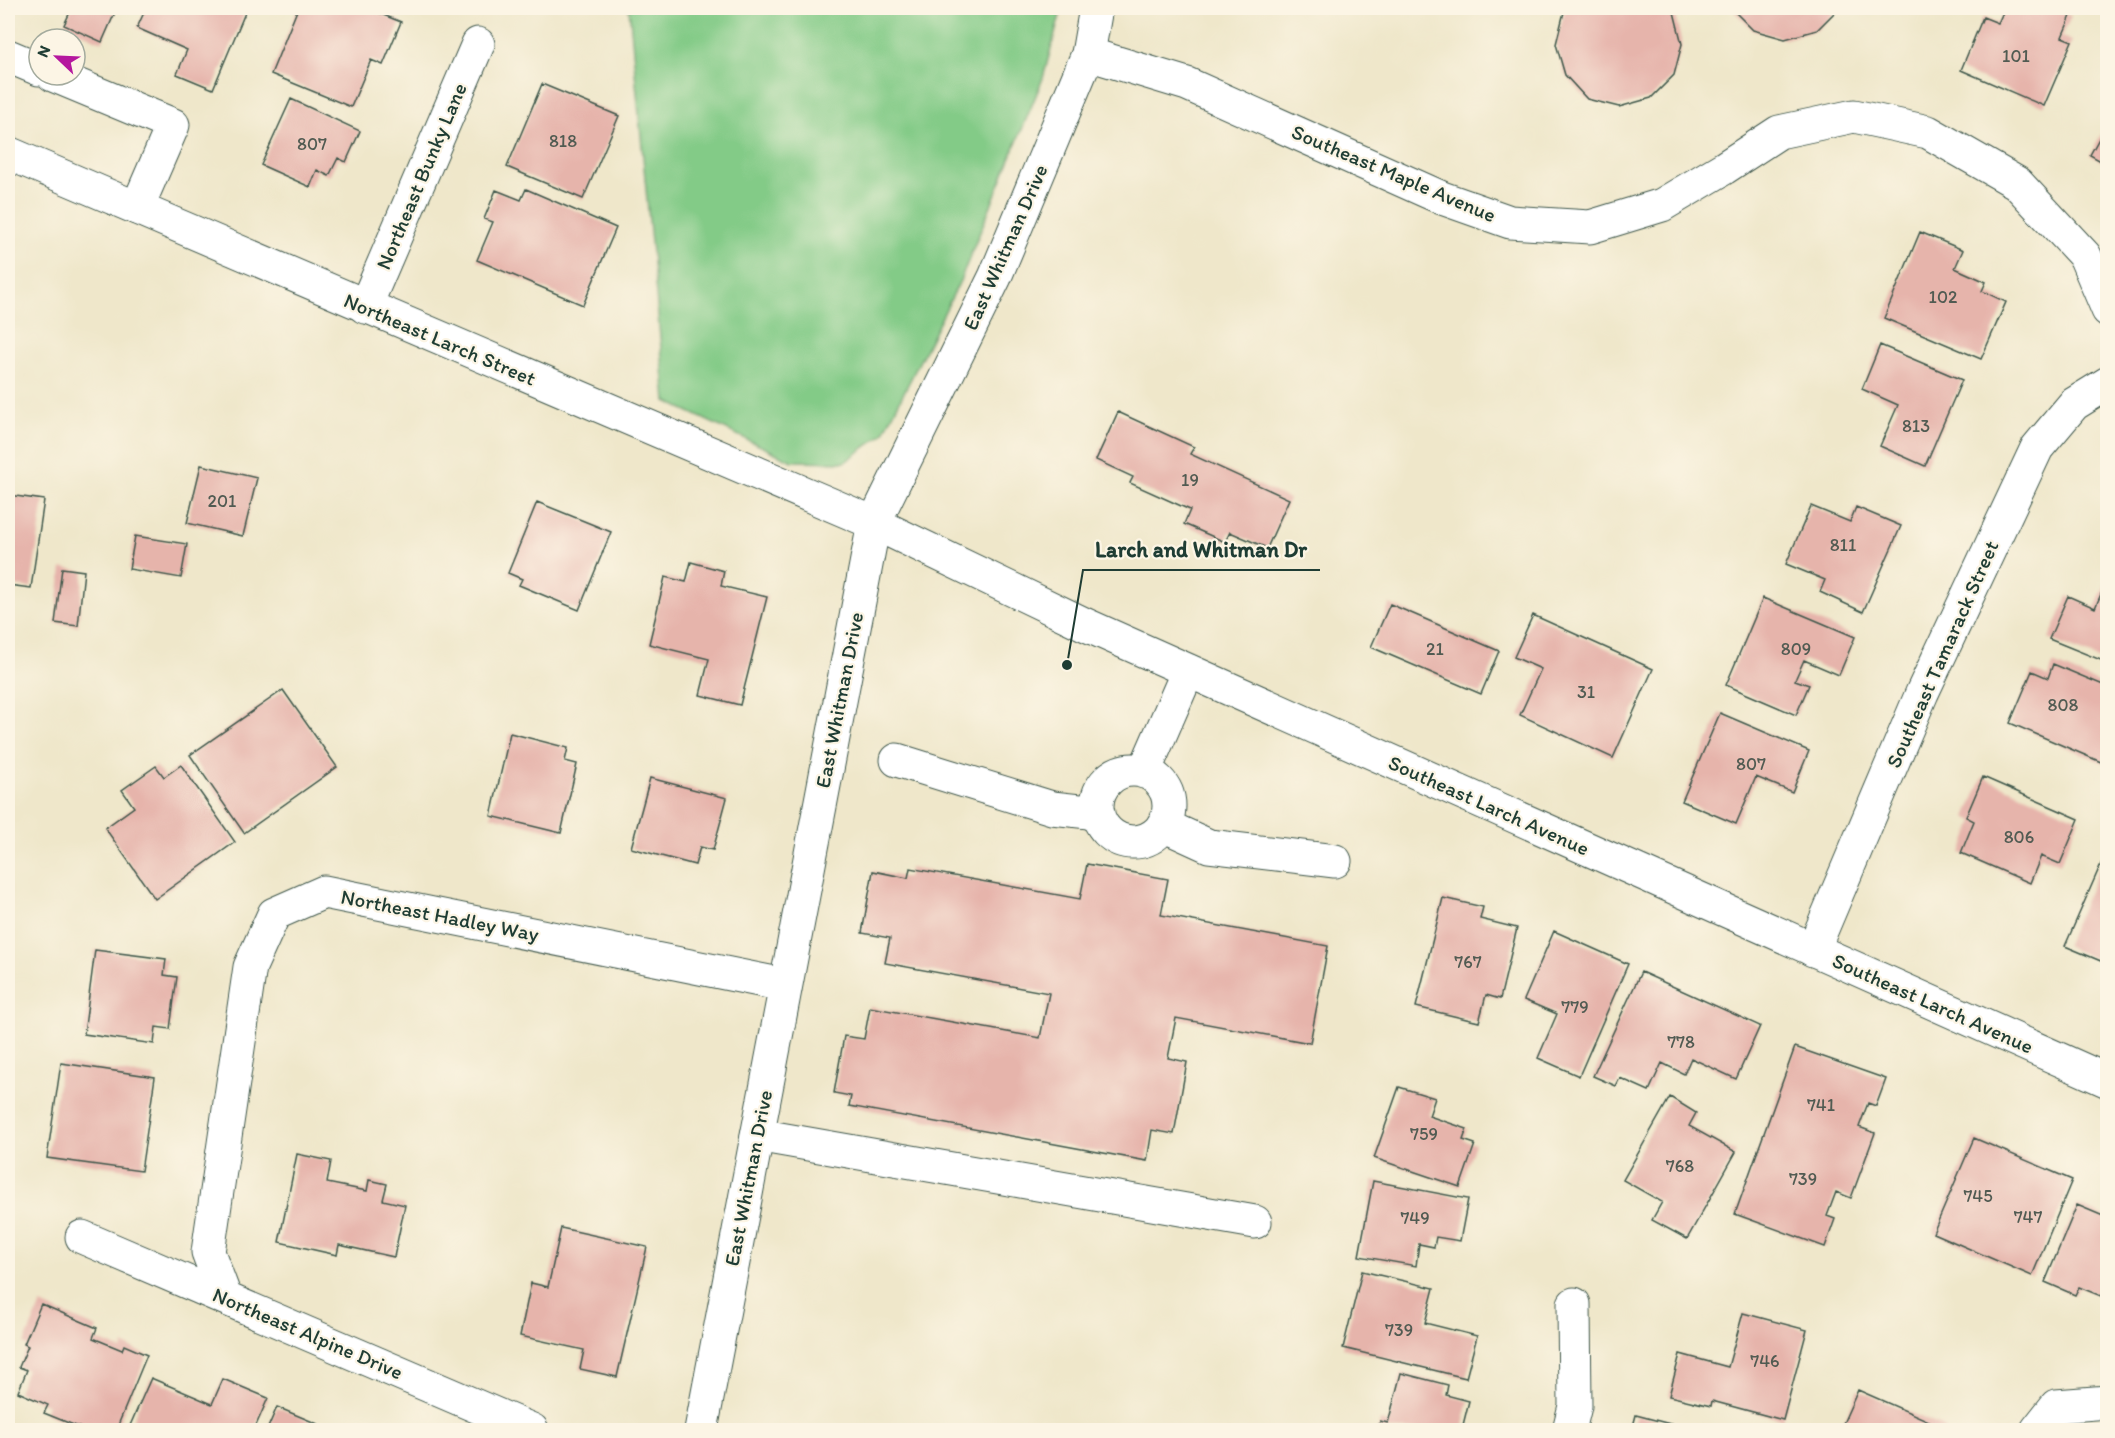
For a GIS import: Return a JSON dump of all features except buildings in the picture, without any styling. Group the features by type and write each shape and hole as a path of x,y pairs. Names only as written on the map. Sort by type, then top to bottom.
{"street":[{"name":"East Whitman Drive","path":"701,1431 784,985 874,523 995,277 1088,54 1096,8"},
{"name":"Northeast Bunky Lane","path":"365,307 478,44"},
{"name":"Southeast Maple Avenue","path":"1088,54 1187,84 1442,198 1510,222 1590,227 1662,205 1779,132 1854,116 1928,132 2017,183 2085,256 2108,310"},
{"path":"8,56 27,64"},
{"path":"82,87 173,124 137,208"},
{"name":"Northeast Larch Street","path":"8,153 874,523"},
{"name":"Southeast Tamarack Street","path":"1813,950 1922,693 2037,448 2074,404 2108,383"},
{"name":"Southeast Larch Avenue","path":"874,523 1084,624 2108,1081"},
{"path":"1144,772 1188,671"},
{"path":"897,760 1052,808 1098,813"},
{"path":"1126,770 1144,772 1163,785 1168,798 1168,813 1163,825 1153,836 1140,841 1126,841 1113,836 1103,826 1098,813 1098,799 1103,786 1113,776 1126,770"},
{"path":"1163,825 1209,846 1335,861"},
{"name":"Northeast Hadley Way","path":"225,1297 208,1252 250,967 274,914 324,892 784,985"},
{"path":"757,1135 1255,1222"},
{"name":"Northeast Alpine Drive","path":"82,1237 532,1431"},
{"path":"1569,1431 1575,1406 1574,1304"},
{"path":"2037,1431 2056,1406 2108,1402"}],"green space":[{"path":"629,8 1062,8 1043,78 960,281 883,434 845,462 792,461 666,401"}],"place":[{"name":"Larch and Whitman Dr","path":"1067,665"}]}
